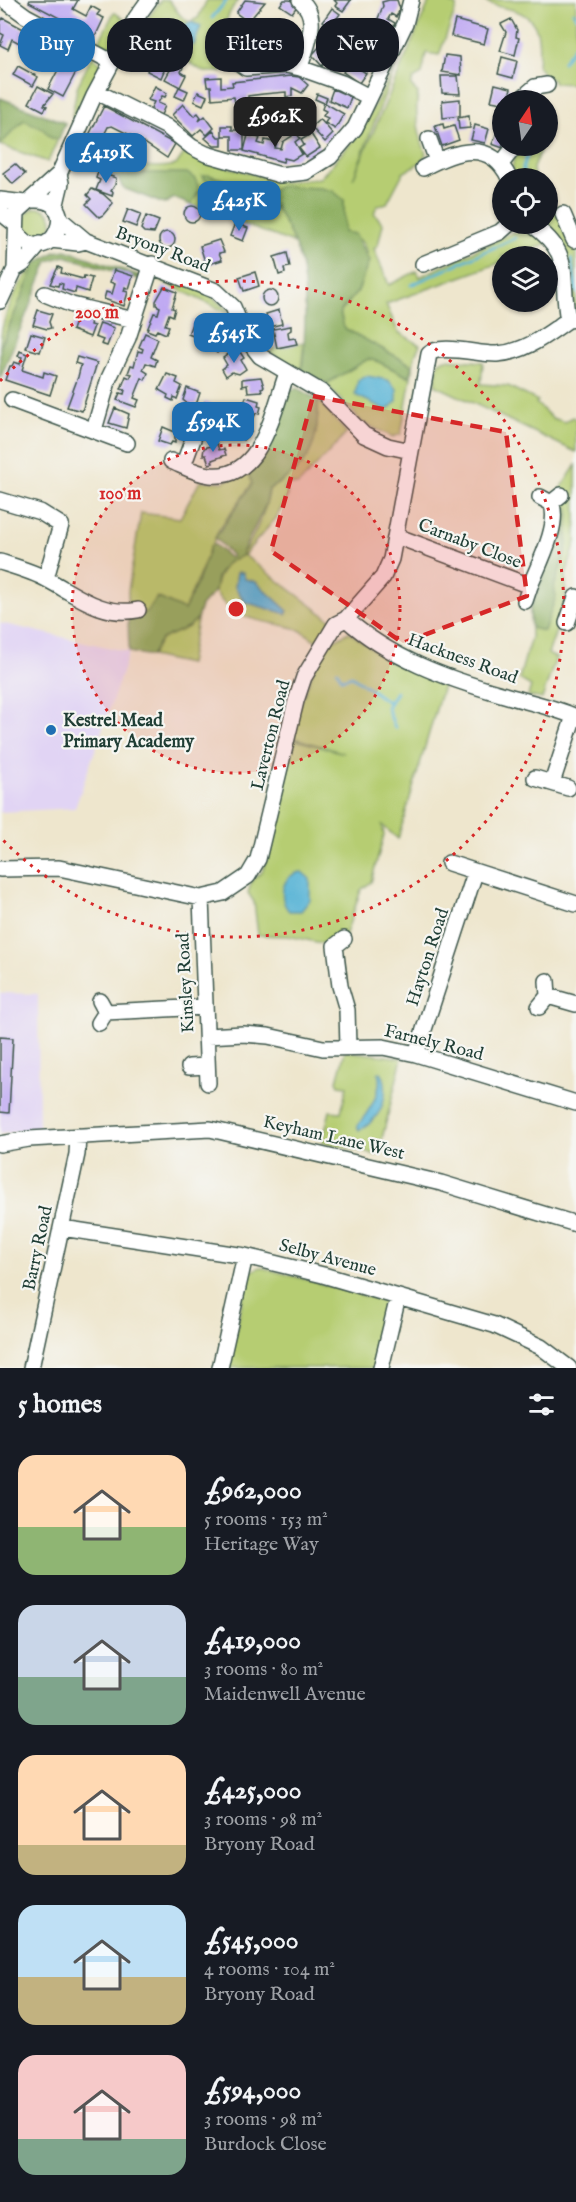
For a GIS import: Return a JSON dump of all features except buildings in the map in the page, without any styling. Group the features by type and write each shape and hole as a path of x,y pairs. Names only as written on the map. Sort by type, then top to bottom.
{"street":[{"path":"4,0 38,23 107,59"},
{"path":"136,18 149,0"},
{"path":"97,92 167,128 201,152 288,176 312,171 330,157 354,128 405,24 411,0"},
{"path":"304,55 311,32 309,6"},
{"path":"304,69 342,83 369,97"},
{"path":"15,269 59,228 61,183 59,174 107,72"},
{"path":"529,90 540,82"},
{"path":"429,139 437,160"},
{"path":"423,168 437,160 476,151 487,154 503,168"},
{"path":"501,164 507,156"},
{"path":"0,301 15,269 17,212 51,178 59,174"},
{"path":"0,200 45,201 58,214"},
{"path":"0,212 27,242 45,242"},
{"name":"Bryony Road","path":"58,214 86,241 205,285 224,296 235,311 253,349 265,360 323,393 363,435 388,446 411,451"},
{"path":"569,221 574,240"},
{"path":"423,264 495,234"},
{"path":"546,234 558,248 572,319"},
{"name":"Bryony Road","path":"45,242 78,243 86,241"},
{"path":"94,430 109,378 134,320 152,264"},
{"path":"50,299 134,320"},
{"name":"Laverton Road","path":"0,869 59,868 201,898 223,893 248,876 258,859 296,701 304,677 336,624 346,618 383,577 391,559 429,352 439,349 495,354 517,351 572,319"},
{"path":"196,431 177,463 216,476 230,472 244,464 265,437 287,373"},
{"path":"8,399 127,443"},
{"name":"Carnaby Close","path":"396,536 528,594 553,526 554,511 551,498"},
{"path":"0,500 40,512 61,525 46,578"},
{"path":"0,562 46,578 100,607 121,613 138,610"},
{"path":"567,623 575,602"},
{"name":"Hackness Road","path":"346,618 376,644 419,665 501,694 546,705 575,716"},
{"path":"552,783 575,716"},
{"path":"535,778 568,788"},
{"path":"449,863 576,903"},
{"name":"Hayton Road","path":"416,1054 475,873"},
{"name":"Kinsley Road","path":"201,898 208,1083"},
{"path":"333,943 340,986 347,1010 348,1047"},
{"path":"545,994 576,1004"},
{"path":"102,1012 205,1007"},
{"name":"Farnely Road","path":"207,1036 243,1034 323,1048 382,1047 416,1054 576,1103"},
{"path":"189,1067 207,1066"},
{"name":"Keyham Lane West","path":"0,1144 78,1136 210,1129 441,1183 576,1224"},
{"name":"Barry Road","path":"31,1368 77,1154 78,1136"},
{"name":"Selby Avenue","path":"62,1228 245,1256 398,1297 510,1331 541,1347 569,1368"},
{"path":"220,1368 245,1256"},
{"path":"381,1368 398,1297"}],"highlighted area":[{"path":"313,396 506,432 527,596 403,643 271,551"}],"shaded area":[{"name":"Kestrel Mead Primary Academy","path":"0,623 129,652 75,808 0,812"},
{"path":"0,993 38,994 39,1128 0,1134"}],"green space":[{"path":"161,0 169,0 184,18 148,18"},
{"path":"207,0 238,0 227,18 205,18 204,72 193,65 193,20 198,18"},
{"path":"430,0 443,0 457,6 439,55 426,53 422,74 413,79 411,86 418,93 418,124 426,154 421,162 403,173 387,203 377,206 374,213 383,224 378,245 374,249 389,285 417,271 420,277 509,234 558,234 558,213 576,252 576,319 558,260 558,246 554,246 552,240 540,246 492,246 492,266 386,304 398,332 420,345 415,355 401,434 393,437 363,423 326,384 368,359 377,361 408,377 411,365 344,328 340,312 362,281 367,256 364,246 357,237 344,232 344,200 336,194 318,190 269,196 296,244 174,198 164,204 123,188 118,178 77,164 80,146 82,149 116,160 151,167 176,165 185,152 201,160 283,182 320,178 359,134 393,72 353,179"},
{"path":"482,0 576,0 576,84 554,83 538,68 538,34 530,20 523,14"},
{"path":"114,12 123,18 111,18"},
{"path":"107,26 107,51 96,48"},
{"path":"95,59 100,63 102,68 76,118 72,116 77,87 84,72 95,72"},
{"path":"0,98 65,123 48,162 0,145"},
{"path":"0,98 65,123 59,139 51,138 43,129 24,120 0,145"},
{"path":"515,156 538,156 533,168 512,168"},
{"path":"78,158 117,170 140,173 187,173 195,179 200,190 191,205 174,198 164,204 123,188 118,178 77,164"},
{"path":"209,175 237,184 271,201 268,194 280,186 320,188 333,191 344,200 344,232 355,234 369,261 358,291 340,312 344,328 412,365 409,377 368,359 326,384 301,370 305,323 303,273 290,235 274,203 274,210 235,199 217,190 202,176"},
{"path":"38,208 48,212 52,222 48,232 38,236 28,232 24,222 28,212"},
{"path":"66,250 140,276 139,279 65,256 48,261 0,379 0,348 36,263 55,252"},
{"path":"36,263 0,348 3,325 11,302 22,281"},
{"path":"161,276 204,290 234,316 155,278"},
{"path":"304,342 301,370 270,353 272,349"},
{"path":"445,359 483,362 481,384 508,386 538,401 536,403 552,418 565,422 573,417 576,419 576,452 435,385 438,363"},
{"path":"297,388 318,400 314,442 303,463 269,489 266,504 242,553 244,555 227,563 217,577 215,591 201,606 197,619 188,627 161,639 151,656 129,652 128,618 148,611 157,597 184,610 199,579 210,546 214,544 230,558 232,556 215,538 252,484 247,470 289,390"},
{"path":"318,400 347,433 298,485 288,484 284,488 288,495 276,518 244,555 336,624 323,646 298,629 239,614 230,609 215,591 218,577 223,569 241,554 255,533 269,489 294,472 309,453 314,442"},
{"path":"576,465 576,542 566,574 566,603 548,654 556,658 542,699 528,696 531,686 519,679 531,637 530,610 547,563 561,488"},
{"path":"247,470 252,484 219,529 184,611 148,611 128,618 128,591 141,513 180,518 200,481 223,482"},
{"path":"564,502 569,509 566,551 554,587 556,596 544,631 531,628 530,610 542,580"},
{"path":"199,609 189,664 151,656 161,639 188,627"},
{"path":"349,632 389,661 444,682 398,839 382,825 384,835 371,882 361,890 344,939 335,946 288,936 258,935 254,902 248,893 252,880 262,872 271,848 262,846 288,738 344,753 288,736 323,646"},
{"path":"345,1051 402,1058 378,1155 322,1142 330,1111 341,1112 347,1086 339,1085 337,1081"},
{"path":"260,1267 384,1301 390,1311 375,1368 228,1368 248,1273"}],"water":[{"path":"193,23 201,26 193,45"},
{"path":"367,376 388,380 397,389 397,401 387,410 355,395 358,380"},
{"path":"237,572 243,573 245,579 256,582 288,611 286,614 245,602 235,587"},
{"path":"302,872 310,879 310,900 301,911 289,911 283,899 283,887 290,877"},
{"path":"381,1072 385,1084 382,1105 376,1117 359,1130 357,1126 377,1094 378,1073"}],"waterway":[{"path":"212,18 227,0"},
{"path":"573,12 576,17"},
{"path":"563,62 576,44"},
{"path":"523,168 527,156"},
{"path":"411,285 515,238"},
{"path":"571,259 576,292"},
{"path":"337,671 342,679 352,676 388,702"},
{"path":"395,728 387,707 396,692"}],"place":[{"name":"Kestrel Mead Primary Academy","path":"51,730"}]}
